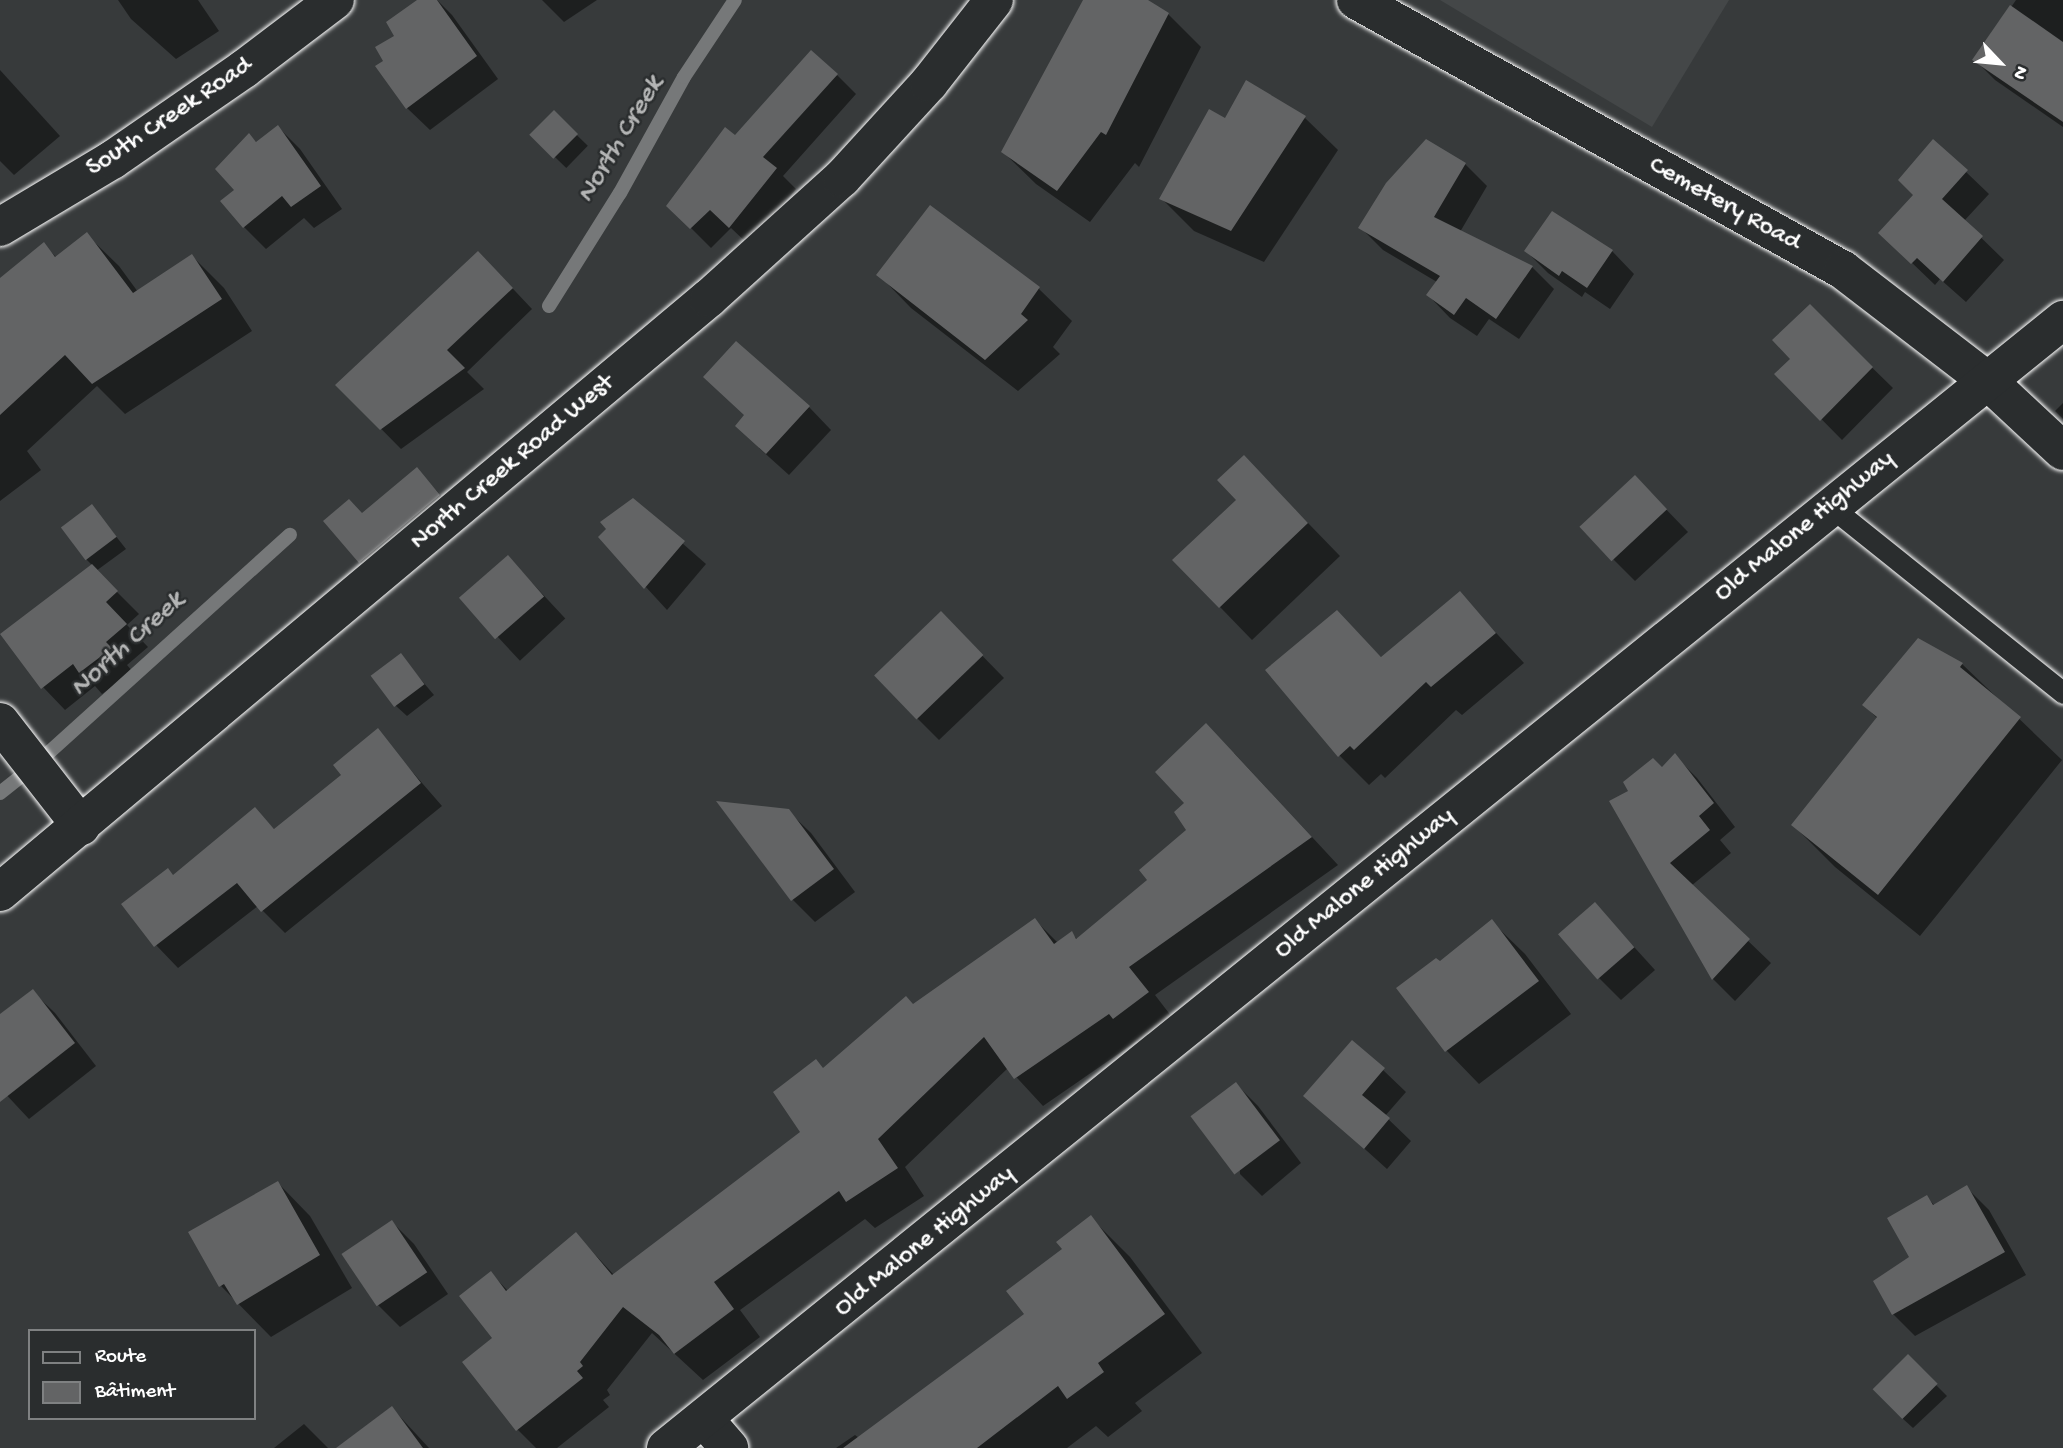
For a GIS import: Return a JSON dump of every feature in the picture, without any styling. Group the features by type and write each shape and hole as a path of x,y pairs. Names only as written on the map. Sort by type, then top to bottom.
{"street":[{"name":"South Creek Road","path":"0,227 112,160 244,69 335,0"},
{"name":"North Creek Road West","path":"0,892 709,299 842,178 929,83 994,0"},
{"name":"Cemetery Road","path":"1356,0 1843,270 1989,382 2063,451"},
{"name":"Old Malone Highway","path":"666,1448 717,1434 1830,506 1989,382 2063,320"},
{"path":"0,722 81,825"}],"lane":[{"path":"1830,506 2063,693"}],"shaded area":[{"path":"1440,0 1729,0 1652,127"}],"building":[{"path":"417,0 437,0 477,56 406,109 375,66 383,61 375,47 394,36 386,22"},
{"path":"1083,0 1148,0 1169,13 1106,135 1101,132 1057,191 1001,152"},
{"path":"2010,5 2063,42 2063,122 1972,60"},
{"path":"811,50 838,74 763,157 777,168 729,228 710,210 690,229 666,206 725,127 735,135"},
{"path":"1246,80 1306,116 1231,231 1159,199 1209,109 1225,118"},
{"path":"554,110 578,134 553,159 529,135"},
{"path":"278,125 321,186 291,207 282,196 243,228 220,201 234,190 215,169 249,133 256,142"},
{"path":"1426,139 1466,163 1434,217 1533,266 1496,319 1466,298 1454,315 1426,295 1440,276 1358,228 1386,183"},
{"path":"1933,139 1968,170 1942,199 1983,236 1943,282 1917,258 1911,264 1878,233 1913,195 1898,180"},
{"path":"930,205 1040,287 1021,314 1028,320 985,360 876,275"},
{"path":"1552,211 1613,250 1587,288 1562,271 1559,276 1524,251"},
{"path":"87,232 133,293 192,254 222,299 92,384 65,355 0,415 0,278 44,242 55,257"},
{"path":"478,251 513,288 447,350 465,368 380,430 335,385"},
{"path":"1810,304 1873,367 1820,421 1774,374 1790,359 1772,340"},
{"path":"736,341 810,406 766,454 735,426 744,415 703,377"},
{"path":"1244,455 1308,523 1219,608 1172,560 1236,500 1217,480"},
{"path":"417,467 440,495 359,563 323,521 349,499 362,513"},
{"path":"1635,475 1667,509 1611,561 1579,527"},
{"path":"633,498 685,541 644,589 598,537 606,529 600,522"},
{"path":"92,504 117,537 86,560 61,527"},
{"path":"508,555 544,597 495,639 459,598"},
{"path":"92,564 118,591 106,602 127,624 106,642 112,648 79,673 73,664 41,689 0,634"},
{"path":"1460,591 1496,633 1431,687 1426,682 1354,750 1350,746 1338,757 1265,670 1337,610 1381,657"},
{"path":"941,611 983,655 916,719 874,676"},
{"path":"1918,638 1963,663 1960,667 2021,717 1878,895 1791,825 1877,717 1862,705"},
{"path":"401,653 424,684 394,707 371,676"},
{"path":"1206,723 1312,837 1129,967 1149,992 1113,1019 1109,1014 1014,1079 984,1037 878,1139 898,1168 846,1202 839,1191 714,1282 734,1309 674,1354 659,1335 623,1307 580,1362 583,1366 577,1371 583,1378 516,1431 462,1362 492,1338 459,1296 491,1271 506,1291 576,1232 612,1275 800,1132 773,1092 816,1059 823,1068 906,996 913,1004 1035,918 1054,944 1072,931 1076,939 1147,880 1139,870 1186,830 1174,812 1184,803 1155,772"},
{"path":"378,728 421,783 261,912 237,883 154,947 121,904 168,868 173,875 255,807 274,829 341,775 333,765"},
{"path":"1675,753 1714,803 1699,816 1710,830 1670,863 1750,939 1712,980 1609,801 1628,791 1623,782 1653,758 1662,767"},
{"path":"716,801 789,809 834,869 791,901"},
{"path":"1595,902 1634,947 1597,979 1558,934"},
{"path":"1492,919 1539,981 1445,1052 1396,988 1436,958 1440,961"},
{"path":"33,989 75,1043 0,1102 0,1014"},
{"path":"1352,1040 1385,1068 1362,1095 1390,1118 1364,1149 1303,1096"},
{"path":"1236,1082 1280,1140 1234,1175 1190,1116"},
{"path":"278,1181 320,1255 237,1305 224,1284 219,1287 188,1232"},
{"path":"1967,1185 2005,1252 1892,1315 1873,1281 1909,1257 1887,1218 1927,1195 1933,1205"},
{"path":"1091,1215 1165,1314 1098,1363 1104,1372 1067,1399 1058,1386 977,1448 843,1448 1024,1314 1006,1291 1062,1249 1056,1242"},
{"path":"392,1220 427,1272 377,1306 341,1254"},
{"path":"1908,1354 1938,1384 1902,1419 1873,1389"},
{"path":"392,1406 423,1448 336,1448"}],"waterway":[{"name":"North Creek","path":"549,306 620,193 684,77 735,0"},
{"name":"North Creek","path":"0,793 34,766 290,535"}]}
